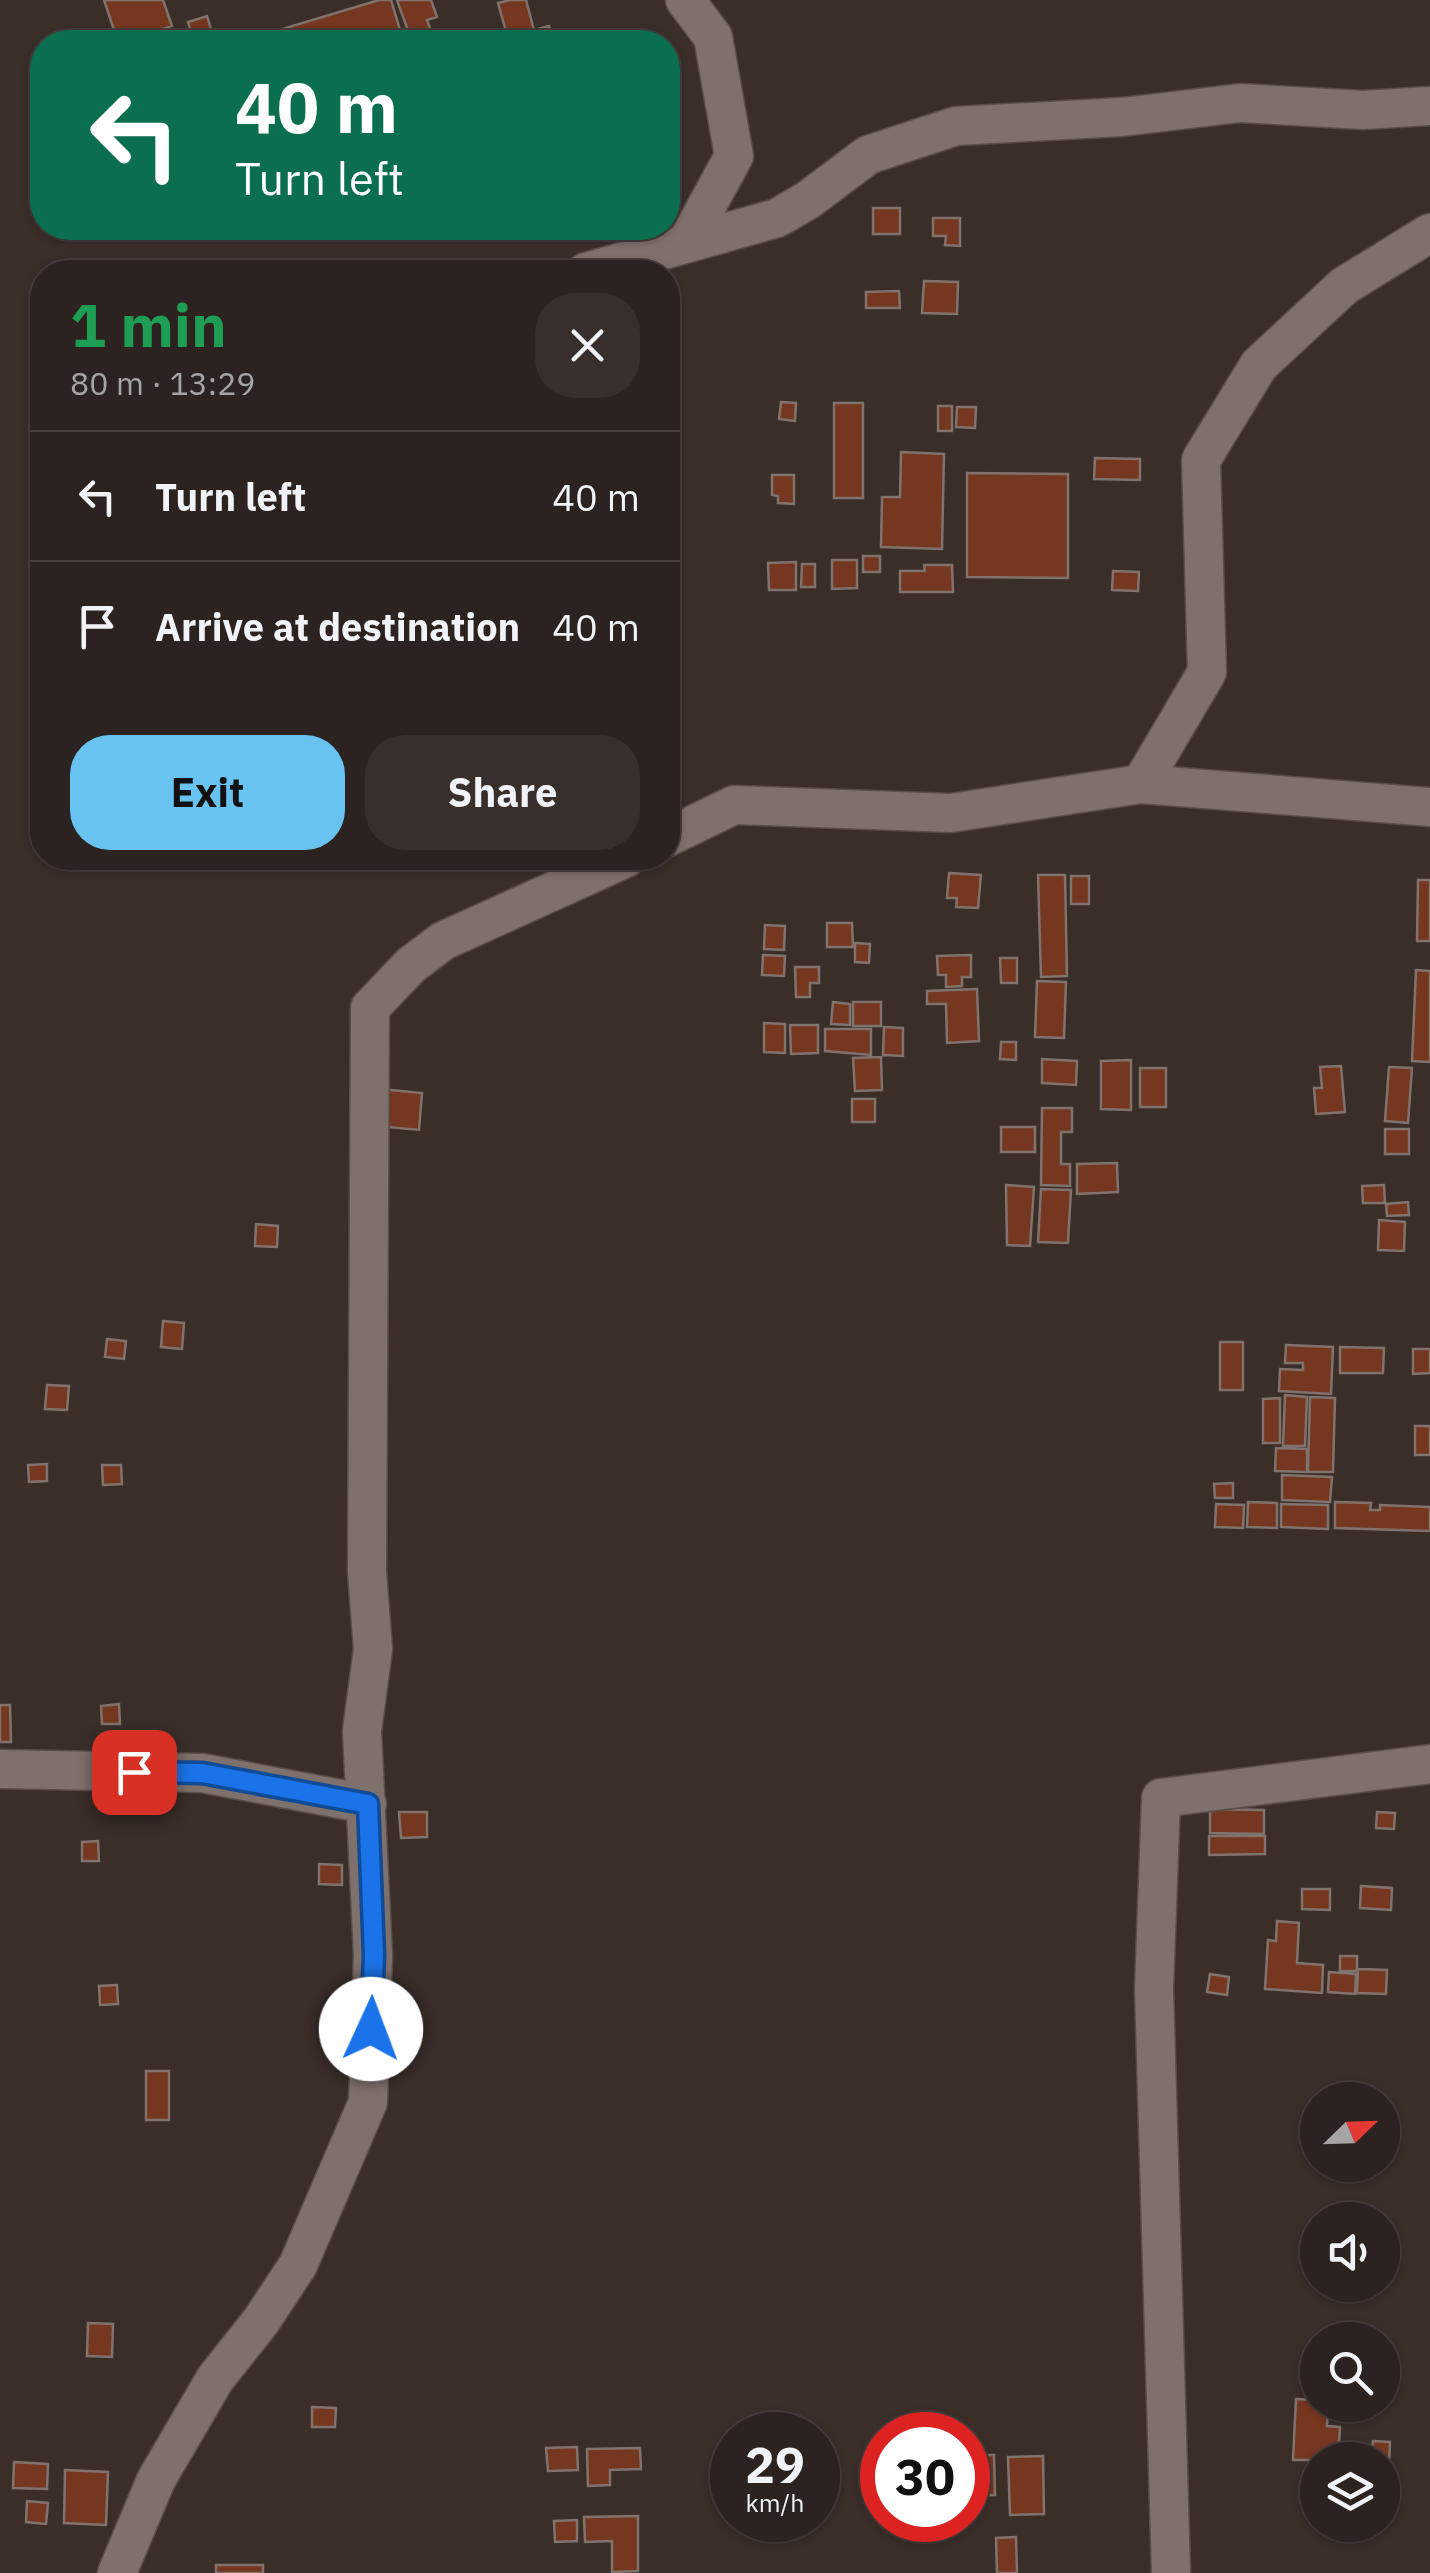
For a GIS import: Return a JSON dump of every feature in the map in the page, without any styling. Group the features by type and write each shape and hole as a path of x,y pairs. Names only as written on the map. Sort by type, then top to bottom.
{"street":[{"path":"685,0 713,36 734,156 688,242"},
{"path":"627,260 777,218 868,155 956,126 1122,118 1240,103 1363,110 1430,106"},
{"path":"1140,784 1207,672 1202,460 1272,352 1344,286 1430,233"},
{"path":"680,831 734,804 951,813 1140,784 1430,806"},
{"path":"118,2573 156,2480 216,2378 298,2265 368,2102 374,1955 362,1730 373,1649 366,1553 370,1008 411,966 443,941 553,876 577,870"},
{"path":"1171,2573 1154,1989 1161,1798 1430,1764"},
{"path":"0,1769 202,1773 368,1804"}],"building":[{"path":"104,0 163,0 172,26 160,30 114,30"},
{"path":"379,0 391,0 400,30 279,30"},
{"path":"397,0 431,0 437,17 427,20 431,30 408,30"},
{"path":"526,0 534,30 506,30 498,3"},
{"path":"207,16 211,30 190,30 188,22"},
{"path":"873,208 900,208 900,234 873,234"},
{"path":"933,218 960,218 960,246 945,245 946,236 933,236"},
{"path":"924,281 958,282 957,314 922,313"},
{"path":"899,291 900,308 866,308 866,292"},
{"path":"781,402 796,403 795,421 779,419"},
{"path":"834,403 863,403 863,498 834,498"},
{"path":"938,406 952,406 952,431 938,431"},
{"path":"957,407 976,407 975,428 956,427"},
{"path":"901,452 944,454 942,549 881,547 882,497 900,497"},
{"path":"1095,458 1140,459 1140,480 1094,479"},
{"path":"967,473 1068,474 1068,578 967,577"},
{"path":"772,475 794,475 794,504 778,503 778,496 772,495"},
{"path":"863,556 880,556 880,572 863,572"},
{"path":"832,560 857,560 857,588 832,589"},
{"path":"796,562 796,590 769,590 768,563"},
{"path":"802,564 815,564 815,587 801,587"},
{"path":"924,565 952,565 953,592 900,592 900,571 925,571"},
{"path":"1113,571 1139,572 1138,591 1112,590"},
{"path":"949,873 981,875 978,908 956,907 957,898 947,898"},
{"path":"1038,875 1065,875 1067,976 1041,977"},
{"path":"1071,876 1089,876 1089,904 1071,904"},
{"path":"1418,880 1430,880 1430,941 1417,941"},
{"path":"827,923 852,923 853,947 827,947"},
{"path":"765,925 785,926 784,950 764,949"},
{"path":"855,943 870,944 869,963 855,962"},
{"path":"763,955 785,956 784,976 762,975"},
{"path":"971,955 971,977 962,977 962,986 946,987 946,975 938,975 937,956"},
{"path":"1000,958 1017,958 1017,983 1001,983"},
{"path":"795,967 819,967 819,983 810,983 810,997 796,997"},
{"path":"1416,970 1430,971 1430,1062 1412,1061"},
{"path":"1037,981 1066,982 1064,1038 1035,1037"},
{"path":"977,989 979,1041 947,1043 946,1004 927,1004 927,991"},
{"path":"833,1002 850,1004 850,1025 831,1024"},
{"path":"853,1002 881,1002 881,1026 853,1026"},
{"path":"764,1023 785,1024 785,1053 764,1052"},
{"path":"790,1025 818,1025 818,1053 791,1054"},
{"path":"884,1027 903,1028 903,1056 883,1055"},
{"path":"825,1029 871,1029 871,1055 825,1051"},
{"path":"1001,1042 1016,1042 1016,1060 1000,1059"},
{"path":"881,1057 882,1090 855,1091 853,1058"},
{"path":"1042,1059 1077,1061 1076,1085 1042,1083"},
{"path":"1131,1060 1131,1110 1101,1109 1101,1061"},
{"path":"1341,1066 1345,1112 1316,1114 1314,1088 1322,1088 1320,1067"},
{"path":"1389,1067 1412,1068 1408,1123 1385,1121"},
{"path":"1140,1068 1166,1068 1166,1107 1140,1107"},
{"path":"381,1089 422,1093 419,1130 377,1126"},
{"path":"852,1099 875,1099 875,1122 852,1122"},
{"path":"1042,1108 1072,1108 1072,1132 1061,1132 1061,1164 1070,1164 1070,1186 1041,1185"},
{"path":"1001,1127 1035,1127 1035,1152 1001,1152"},
{"path":"1385,1129 1409,1129 1409,1154 1385,1154"},
{"path":"1117,1163 1118,1192 1077,1194 1077,1164"},
{"path":"1006,1185 1034,1187 1030,1246 1007,1245"},
{"path":"1384,1185 1385,1203 1363,1203 1362,1186"},
{"path":"1041,1189 1071,1190 1068,1243 1038,1242"},
{"path":"1408,1202 1409,1215 1387,1216 1386,1204"},
{"path":"1379,1220 1405,1222 1404,1251 1378,1250"},
{"path":"256,1224 278,1226 277,1247 255,1246"},
{"path":"163,1321 184,1323 182,1349 161,1347"},
{"path":"107,1339 126,1341 124,1359 105,1357"},
{"path":"1220,1342 1243,1342 1243,1390 1220,1390"},
{"path":"1286,1345 1333,1347 1331,1394 1279,1391 1280,1369 1303,1370 1303,1363 1285,1363"},
{"path":"1340,1347 1384,1348 1383,1373 1340,1373"},
{"path":"1413,1349 1430,1349 1430,1373 1413,1374"},
{"path":"47,1385 69,1386 67,1410 45,1409"},
{"path":"1285,1395 1307,1397 1305,1446 1283,1446"},
{"path":"1310,1397 1335,1398 1333,1472 1308,1472"},
{"path":"1280,1398 1280,1443 1263,1443 1263,1399"},
{"path":"1415,1426 1430,1426 1430,1455 1415,1455"},
{"path":"1276,1448 1307,1449 1307,1472 1275,1471"},
{"path":"47,1464 47,1481 29,1482 28,1465"},
{"path":"102,1465 121,1465 122,1484 103,1485"},
{"path":"1282,1475 1332,1477 1330,1502 1282,1500"},
{"path":"1233,1483 1233,1498 1215,1498 1214,1484"},
{"path":"1248,1502 1277,1503 1277,1528 1247,1527"},
{"path":"1335,1502 1371,1503 1370,1510 1380,1510 1380,1505 1430,1507 1430,1531 1335,1528"},
{"path":"1216,1504 1244,1505 1243,1528 1215,1527"},
{"path":"1281,1504 1328,1505 1328,1529 1281,1527"},
{"path":"119,1704 120,1724 102,1724 101,1706"},
{"path":"0,1705 10,1705 11,1742 0,1742"},
{"path":"1210,1809 1264,1810 1264,1834 1210,1833"},
{"path":"399,1812 427,1812 427,1837 401,1838"},
{"path":"1377,1812 1395,1813 1394,1829 1376,1828"},
{"path":"1209,1836 1265,1836 1265,1854 1209,1855"},
{"path":"98,1841 99,1861 82,1861 82,1842"},
{"path":"319,1864 342,1865 342,1885 319,1884"},
{"path":"1361,1886 1392,1888 1391,1910 1360,1908"},
{"path":"1302,1889 1330,1889 1330,1910 1302,1909"},
{"path":"1277,1921 1299,1923 1297,1963 1323,1965 1322,1993 1265,1989 1268,1940 1276,1941"},
{"path":"1340,1956 1357,1956 1357,1971 1340,1971"},
{"path":"1358,1969 1387,1970 1386,1994 1357,1993"},
{"path":"1329,1972 1356,1974 1355,1994 1328,1992"},
{"path":"1210,1974 1229,1977 1227,1995 1207,1992"},
{"path":"117,1985 118,2004 100,2005 99,1986"},
{"path":"146,2071 169,2071 169,2120 146,2120"},
{"path":"88,2323 113,2324 112,2357 87,2356"},
{"path":"1296,2399 1300,2399 1300,2422 1327,2422 1327,2426 1340,2427 1339,2442 1300,2442 1300,2460 1293,2460"},
{"path":"312,2407 336,2408 335,2427 312,2427"},
{"path":"577,2447 578,2470 548,2471 546,2448"},
{"path":"640,2448 641,2469 610,2470 610,2485 588,2486 587,2449"},
{"path":"990,2455 994,2455 995,2495 990,2495"},
{"path":"1043,2456 1044,2514 1010,2515 1008,2457"},
{"path":"14,2462 48,2464 47,2489 13,2488"},
{"path":"65,2470 108,2472 106,2525 64,2523"},
{"path":"27,2501 48,2503 46,2524 26,2522"},
{"path":"638,2516 638,2571 612,2572 612,2541 585,2542 584,2517"},
{"path":"577,2520 577,2541 555,2542 554,2521"},
{"path":"1016,2537 1017,2573 997,2573 996,2538"},
{"path":"216,2565 263,2565 263,2573 216,2573"}],"route":[{"path":"134,1772 202,1773 368,1804 374,1955 371,2029"}]}
